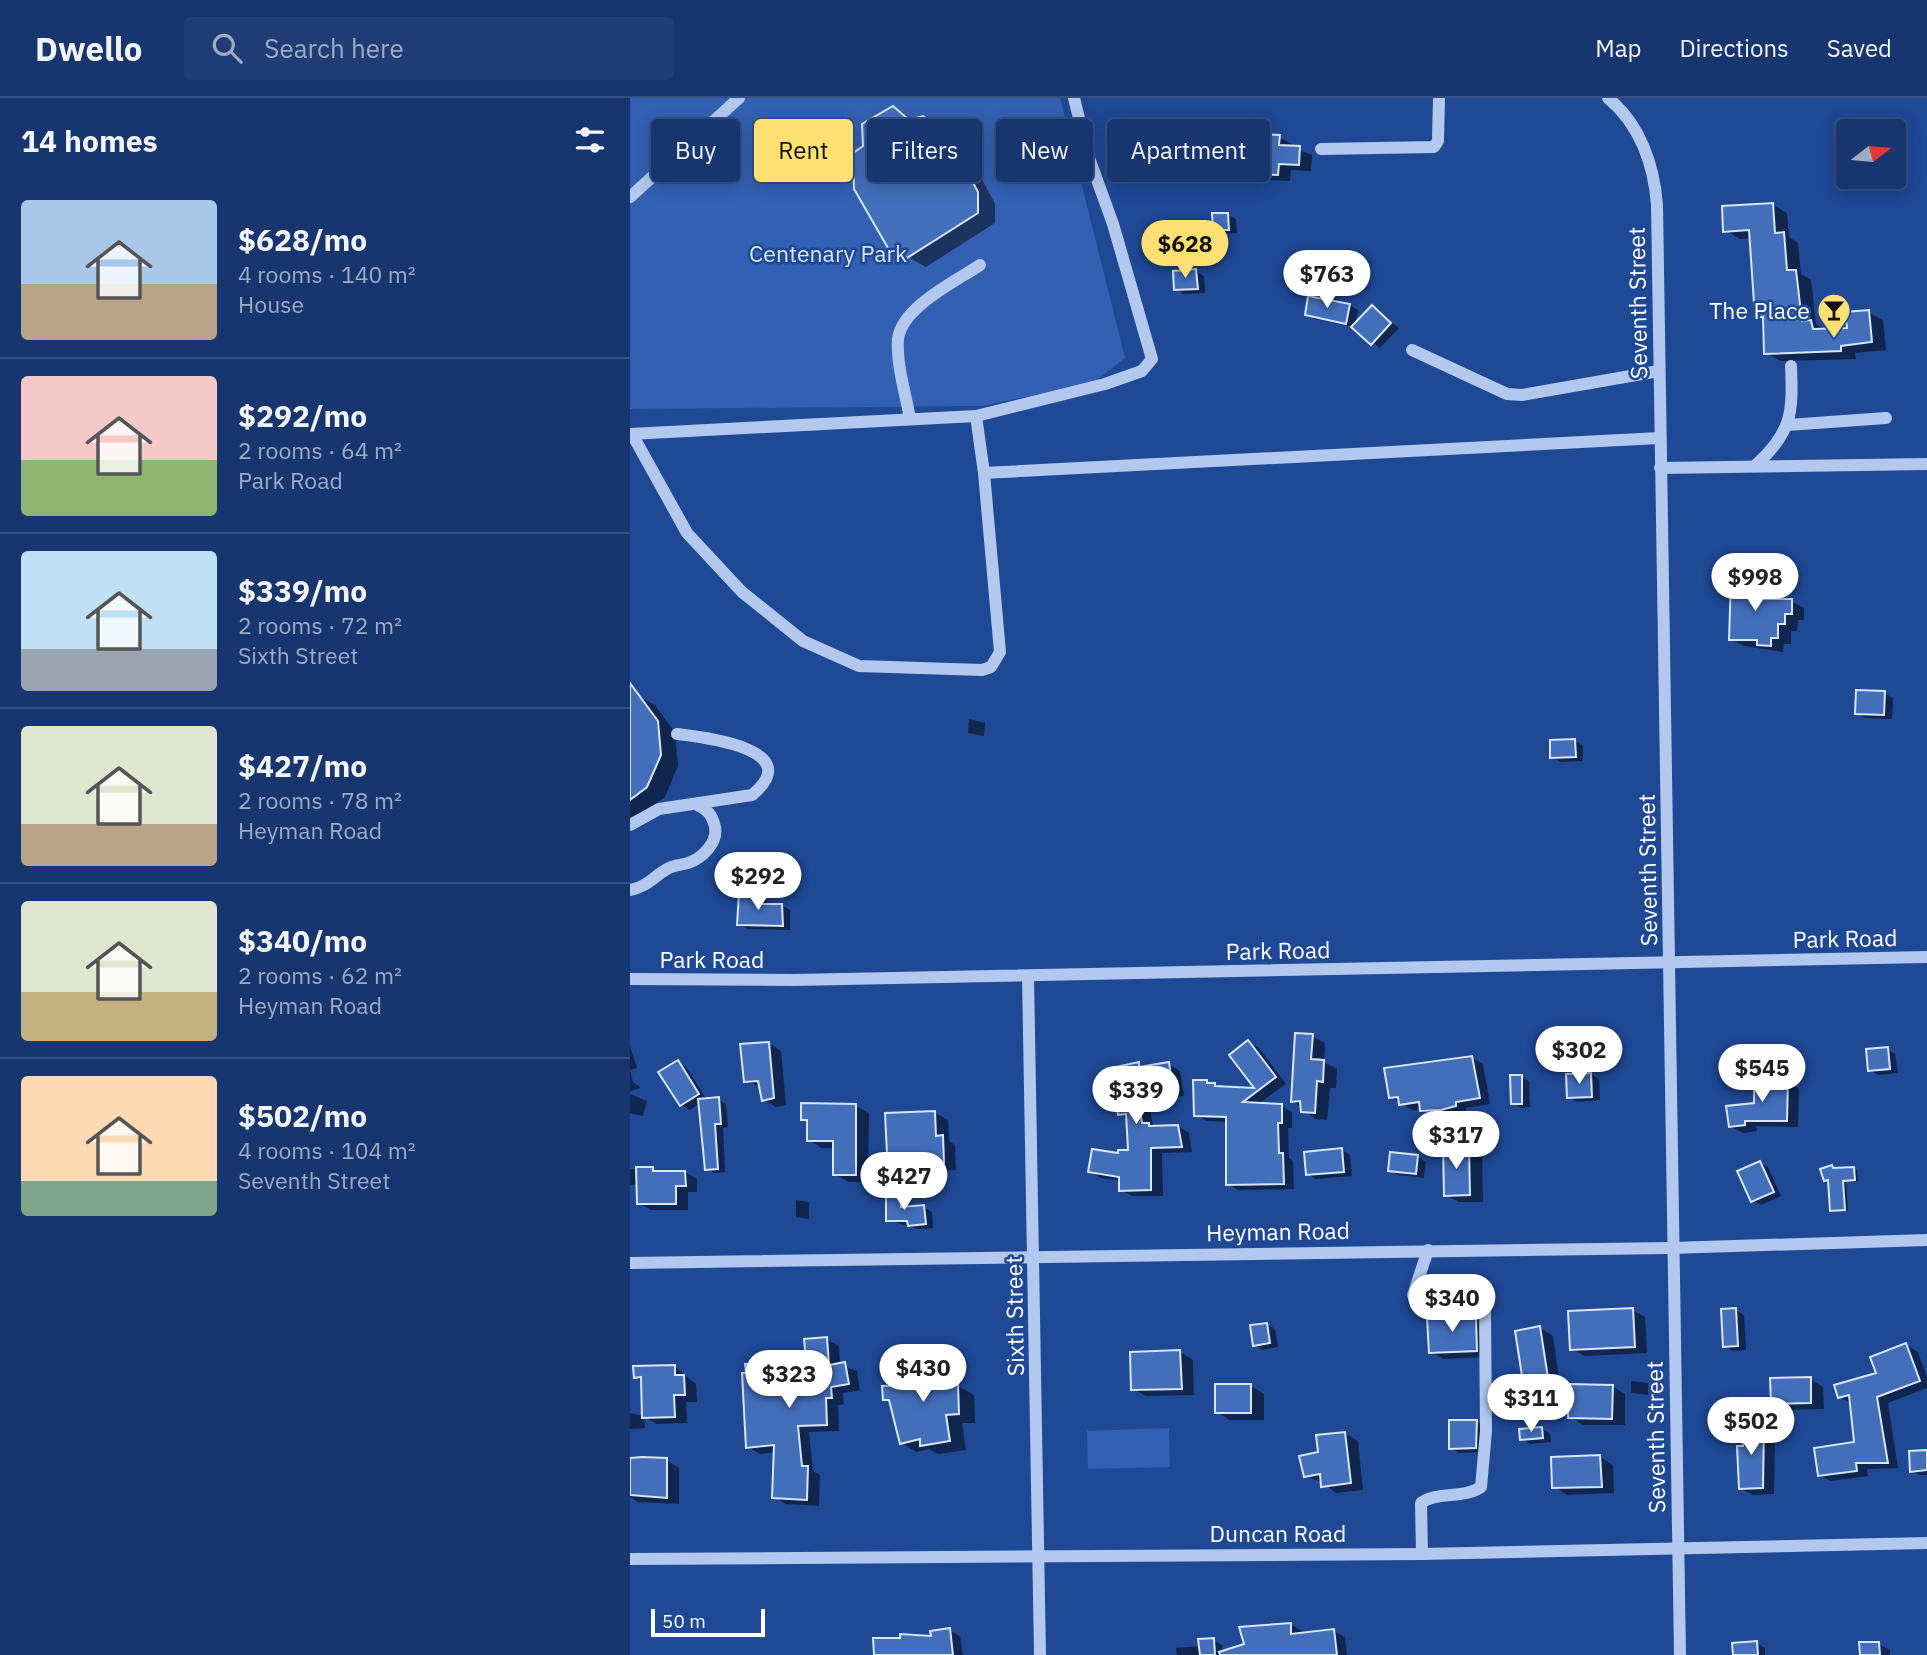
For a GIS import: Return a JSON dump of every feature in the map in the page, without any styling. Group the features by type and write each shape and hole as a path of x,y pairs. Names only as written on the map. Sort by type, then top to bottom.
{"street":[{"path":"630,197 739,98"},
{"path":"976,416 984,473 1000,652 997,660 982,670 859,666 803,641 742,593 687,533 631,434 976,416 1105,384 1142,371 1152,359 1113,224 1088,155 1074,98"},
{"path":"1321,149 1434,147 1438,141 1439,98"},
{"name":"Seventh Street","path":"1608,98 1623,103 1655,177 1669,963 1671,1248 1680,1655"},
{"path":"910,419 898,349 902,326 909,313 980,265"},
{"path":"1412,350 1507,394 1522,395 1659,371"},
{"path":"1756,465 1779,443 1788,425 1792,400 1791,366"},
{"path":"1788,425 1886,418"},
{"path":"984,473 1659,438"},
{"path":"1660,468 1927,464"},
{"path":"630,825 659,809 752,795 762,786 767,772 764,759 725,740 677,734"},
{"path":"630,890 656,879 666,869 696,859 711,846 716,834 713,817 706,808 695,804"},
{"name":"Park Road","path":"630,979 794,980 1927,957"},
{"name":"Sixth Street","path":"1028,976 1040,1655"},
{"name":"Heyman Road","path":"630,1263 1034,1255 1671,1248 1927,1240"},
{"path":"1422,1554 1421,1503 1427,1499 1464,1494 1481,1488 1486,1431 1485,1311 1483,1305 1476,1303 1416,1305 1413,1295 1428,1250"},
{"name":"Duncan Road","path":"630,1559 1422,1554 1927,1543"}],"green space":[{"name":"Centenary Park","path":"630,98 1060,98 1065,119 996,119 996,182 1081,182 1125,358 1093,383 982,406 630,409"},
{"path":"1169,1428 1170,1467 1088,1469 1087,1431"}],"building":[{"path":"893,106 908,119 871,119"},
{"path":"867,121 867,182 973,182 978,192 978,213 907,258 888,248 854,189 853,153 863,146 862,124"},
{"path":"1270,134 1280,135 1279,145 1300,146 1299,165 1279,164 1278,175 1270,175"},
{"path":"1773,203 1775,233 1784,232 1787,270 1796,270 1802,321 1811,320 1813,329 1847,328 1845,312 1869,310 1872,342 1841,346 1841,351 1764,354 1763,317 1755,318 1749,230 1723,232 1722,206"},
{"path":"1212,213 1228,213 1229,230 1213,230"},
{"path":"1196,269 1198,289 1174,290 1173,271"},
{"path":"1308,296 1350,304 1346,324 1305,315"},
{"path":"1372,305 1391,323 1371,345 1351,327"},
{"path":"1731,578 1761,579 1760,599 1792,599 1792,614 1785,614 1785,624 1778,624 1778,638 1771,638 1771,646 1757,645 1757,640 1729,640"},
{"path":"630,683 658,721 661,755 647,787 630,800"},
{"path":"1856,690 1885,691 1884,715 1855,714"},
{"path":"1575,739 1576,757 1550,758 1550,740"},
{"path":"739,893 760,894 759,904 782,904 783,926 737,925"},
{"path":"1295,1033 1313,1034 1311,1059 1324,1060 1323,1082 1317,1081 1315,1113 1301,1112 1300,1101 1291,1102"},
{"path":"1248,1040 1276,1077 1243,1102 1282,1104 1282,1123 1278,1123 1284,1184 1226,1185 1226,1117 1194,1116 1193,1080 1207,1080 1207,1083 1215,1083 1215,1086 1254,1088 1229,1055"},
{"path":"769,1042 774,1098 762,1101 758,1081 744,1082 740,1044"},
{"path":"1888,1047 1890,1069 1868,1071 1866,1049"},
{"path":"1472,1056 1480,1098 1456,1102 1456,1106 1441,1110 1420,1111 1419,1102 1399,1105 1398,1097 1389,1098 1384,1068"},
{"path":"678,1060 699,1094 680,1106 658,1072"},
{"path":"1139,1062 1139,1067 1169,1062 1173,1090 1138,1095 1142,1123 1149,1123 1149,1126 1178,1125 1182,1147 1151,1148 1151,1190 1119,1191 1119,1177 1088,1172 1092,1149 1118,1153 1118,1150 1128,1150 1126,1114 1118,1115 1115,1096 1110,1097 1106,1069"},
{"path":"1591,1073 1592,1097 1567,1098 1566,1074"},
{"path":"1510,1075 1522,1075 1522,1104 1511,1104"},
{"path":"1754,1079 1788,1080 1787,1121 1745,1121 1745,1125 1729,1127 1726,1106 1754,1103"},
{"path":"719,1097 721,1124 715,1124 718,1169 705,1170 698,1099"},
{"path":"801,1103 856,1104 856,1175 833,1175 833,1141 807,1141 807,1120 801,1120"},
{"path":"935,1111 936,1136 943,1135 944,1163 899,1165 899,1153 887,1154 885,1113"},
{"path":"1469,1146 1470,1195 1444,1196 1443,1147"},
{"path":"1342,1148 1344,1172 1306,1175 1304,1152"},
{"path":"1390,1152 1418,1155 1416,1174 1388,1171"},
{"path":"1760,1161 1774,1192 1751,1202 1737,1171"},
{"path":"1832,1165 1833,1168 1854,1167 1855,1180 1843,1181 1845,1210 1830,1211 1828,1180 1824,1181 1820,1169"},
{"path":"636,1167 653,1167 653,1171 685,1171 686,1186 676,1186 676,1204 637,1204"},
{"path":"886,1196 901,1197 901,1207 924,1205 926,1224 908,1226 907,1221 886,1221"},
{"path":"1633,1308 1635,1347 1570,1350 1568,1311"},
{"path":"1736,1308 1738,1346 1723,1347 1721,1309"},
{"path":"1476,1316 1477,1351 1429,1353 1427,1318"},
{"path":"1267,1323 1270,1343 1253,1346 1250,1325"},
{"path":"1540,1326 1548,1378 1523,1382 1515,1331"},
{"path":"827,1337 829,1365 845,1362 849,1384 831,1387 832,1398 826,1398 827,1425 798,1426 802,1466 808,1466 807,1500 772,1498 774,1445 746,1448 742,1373 746,1373 745,1364 806,1361 804,1339"},
{"path":"1906,1343 1920,1381 1877,1397 1888,1463 1856,1463 1857,1471 1818,1476 1814,1448 1854,1442 1849,1395 1838,1398 1834,1385 1876,1373 1870,1357"},
{"path":"916,1346 932,1347 930,1369 935,1369 936,1385 958,1384 959,1414 946,1415 950,1441 920,1446 920,1439 900,1444 889,1400 883,1400 882,1386 912,1385"},
{"path":"1180,1350 1182,1389 1131,1390 1130,1352"},
{"path":"675,1365 675,1375 684,1375 685,1395 674,1395 675,1417 642,1418 641,1377 634,1378 633,1366"},
{"path":"1811,1377 1811,1403 1771,1404 1770,1378"},
{"path":"1215,1384 1251,1384 1251,1413 1215,1413"},
{"path":"1569,1384 1613,1385 1612,1419 1568,1418"},
{"path":"1449,1420 1477,1420 1476,1448 1449,1449"},
{"path":"1764,1424 1763,1488 1739,1489 1737,1446 1743,1446 1742,1425"},
{"path":"1542,1427 1543,1438 1520,1440 1519,1429"},
{"path":"1345,1432 1351,1483 1321,1487 1320,1474 1304,1477 1299,1456 1318,1452 1316,1435"},
{"path":"1927,1450 1927,1470 1910,1472 1909,1451"},
{"path":"1600,1455 1602,1487 1552,1488 1551,1457"},
{"path":"630,1458 667,1458 667,1498 630,1495"},
{"path":"1291,1623 1291,1634 1334,1629 1337,1655 1220,1655 1219,1652 1244,1644 1239,1627"},
{"path":"950,1628 953,1655 874,1655 873,1638 900,1638 900,1634 931,1636 930,1631"},
{"path":"1214,1638 1215,1655 1200,1655 1198,1639"},
{"path":"1757,1641 1758,1655 1733,1655 1732,1643"},
{"path":"1859,1642 1879,1642 1880,1655 1860,1655"}],"place":[{"name":"The Place","path":"1834,340"}]}
